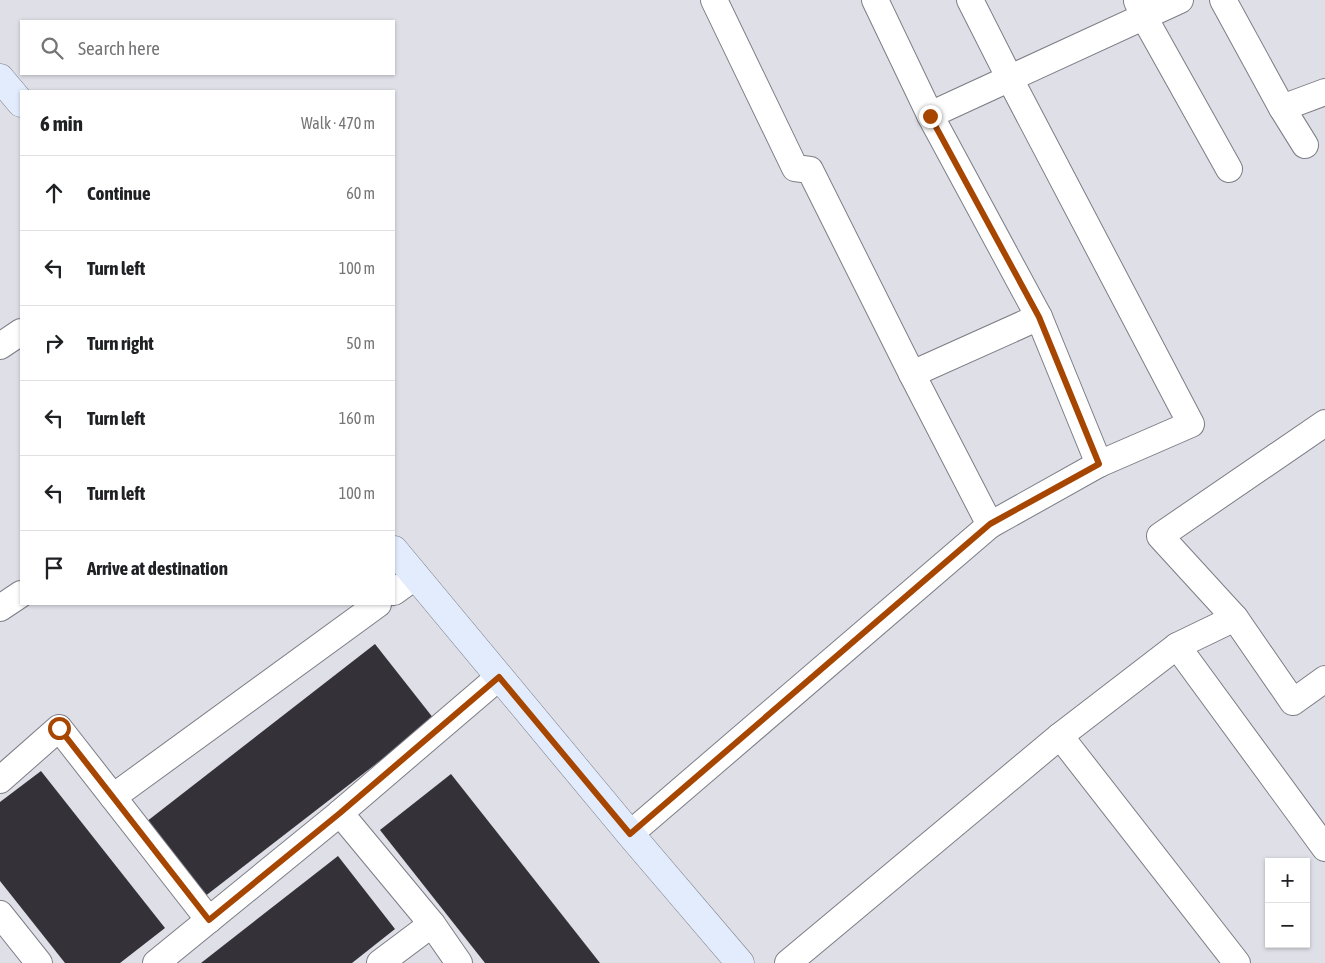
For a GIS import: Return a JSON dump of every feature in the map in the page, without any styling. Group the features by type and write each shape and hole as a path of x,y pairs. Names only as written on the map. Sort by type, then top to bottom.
{"street":[{"path":"714,0 795,168 810,170 912,374 990,524"},
{"path":"875,0 930,116 1039,317 1099,464"},
{"path":"630,834 990,524 1099,464 1191,424 970,0"},
{"path":"930,116 1010,79 1140,8 1180,0"},
{"path":"1223,0 1282,108 1305,145"},
{"path":"1140,8 1228,170"},
{"path":"0,78 20,102"},
{"path":"1282,108 1325,92"},
{"path":"912,374 1039,317"},
{"path":"0,346 20,333"},
{"path":"1325,423 1160,536 1235,618 1293,702 1325,679"},
{"path":"395,551 740,963"},
{"path":"395,591 416,576"},
{"path":"0,608 20,595"},
{"path":"113,797 377,605"},
{"path":"788,963 1060,736 1178,646 1235,618"},
{"path":"1178,646 1325,848"},
{"path":"156,963 340,813 499,677"},
{"path":"0,780 59,728 209,920"},
{"path":"1060,736 1237,963"},
{"path":"340,813 432,924 459,963"},
{"path":"0,914 39,963"},
{"path":"380,963 432,924"}],"building":[{"path":"375,644 434,719 204,897 146,822"},
{"path":"41,771 165,928 120,963 65,963 0,881 0,802"},
{"path":"451,774 600,963 485,963 380,830"},
{"path":"338,856 395,929 352,963 201,963"}],"route":[{"path":"59,728 209,920 340,813 499,677 630,834 990,524 1099,464 1039,317 930,116"}]}
